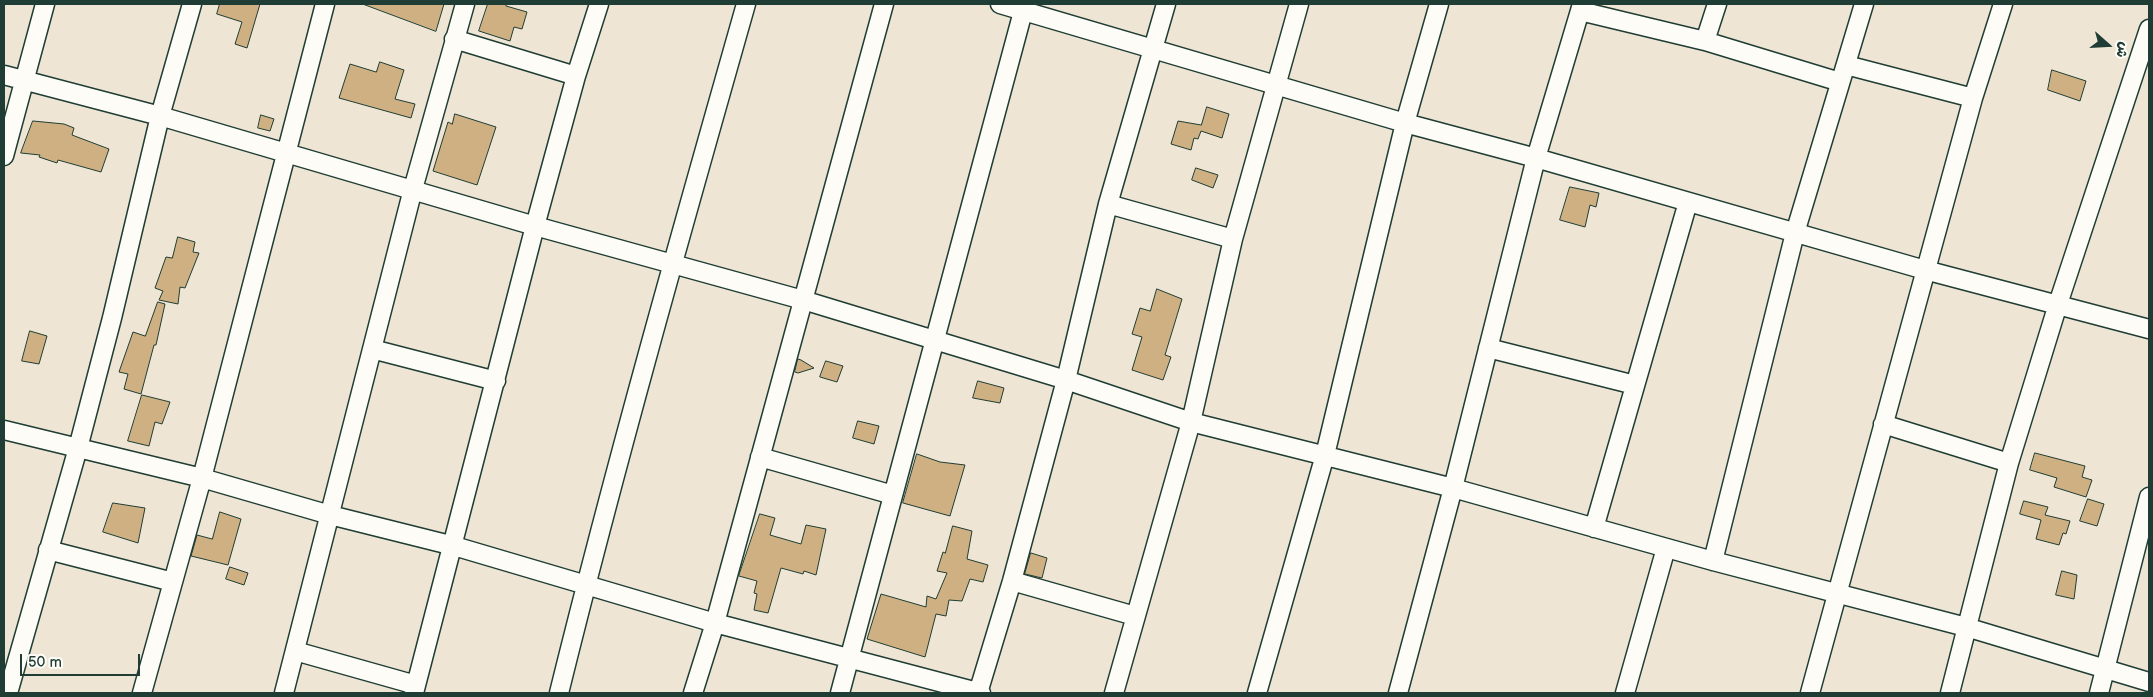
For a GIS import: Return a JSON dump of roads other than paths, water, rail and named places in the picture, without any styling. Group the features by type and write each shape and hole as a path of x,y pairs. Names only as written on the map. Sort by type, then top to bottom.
{"street":[{"path":"4,156 45,4"},
{"path":"8,693 78,448 112,318 160,116 192,4"},
{"path":"142,693 202,478 325,4"},
{"path":"284,693 413,189 464,4"},
{"path":"295,651 415,689 454,546 535,226 576,76 598,4"},
{"path":"558,693 672,262 746,4"},
{"path":"693,693 715,623 884,4"},
{"path":"1000,4 1024,7 1405,123 1536,158 1796,234 2149,329"},
{"path":"4,430 202,478 330,515 454,546 715,623 979,693 1012,581 1066,380 1108,204 1166,4"},
{"path":"1114,693 1191,422 1232,239 1299,4"},
{"path":"1257,693 1325,455 1405,123 1439,4"},
{"path":"1705,42 1717,4"},
{"path":"1713,561 1796,234 1864,4"},
{"path":"1810,693 1973,98 2003,4"},
{"path":"840,693 1024,7"},
{"path":"1398,693 1453,488 1536,158 1581,8 1840,82"},
{"path":"1950,693 2009,463 2058,304 2145,63 2149,29"},
{"path":"454,39 576,76"},
{"path":"1846,64 1973,98"},
{"path":"4,75 160,116 535,226 672,262 803,300 1066,380 1191,422 1453,488 1713,561 1966,627 2103,670 2149,682"},
{"path":"1594,528 1688,202"},
{"path":"1108,204 1232,239"},
{"path":"1488,348 1635,384"},
{"path":"372,349 496,381"},
{"path":"1883,424 2009,463"},
{"path":"760,457 893,495"},
{"path":"2099,693 2103,670 2149,498"},
{"path":"1626,693 1666,548"},
{"path":"48,550 173,582"},
{"path":"1012,581 1135,616"}]}
